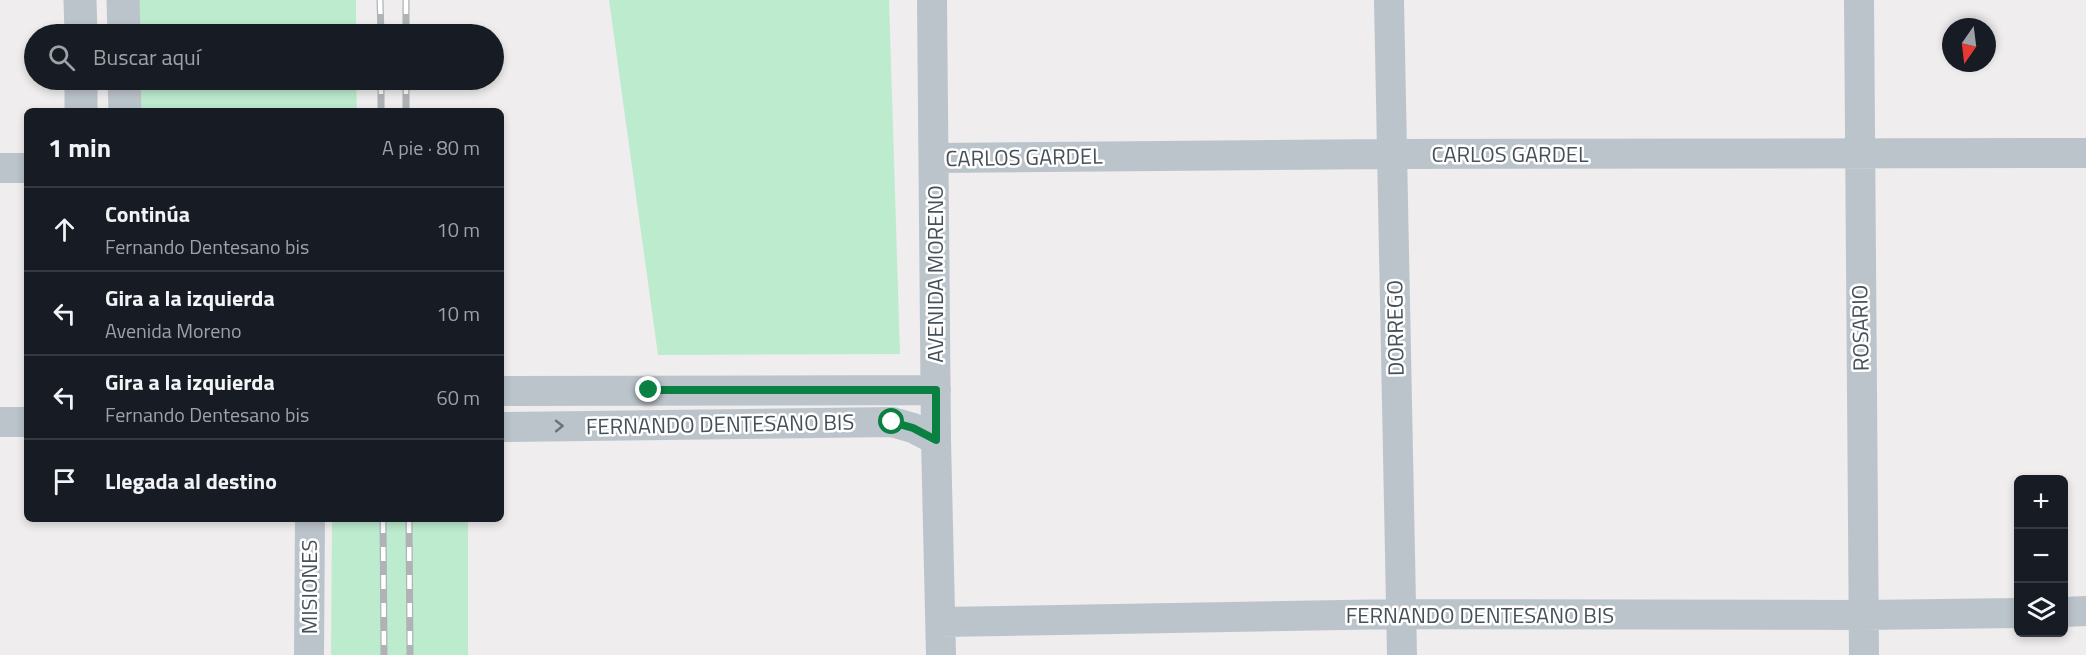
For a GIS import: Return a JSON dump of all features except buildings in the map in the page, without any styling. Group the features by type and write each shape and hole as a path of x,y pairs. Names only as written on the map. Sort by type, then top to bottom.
{"street":[{"path":"80,0 81,24"},
{"path":"123,0 124,24"},
{"name":"AVENIDA MORENO","path":"932,0 936,440 941,655"},
{"name":"DORREGO","path":"1389,0 1402,655"},
{"name":"ROSARIO","path":"1859,0 1858,153 1864,655"},
{"path":"81,90 81,108"},
{"path":"124,90 125,108"},
{"name":"CARLOS GARDEL","path":"935,158 1391,154 2086,153"},
{"path":"0,168 24,168"},
{"name":"FERNANDO DENTESANO BIS","path":"504,391 936,390"},
{"path":"0,422 24,422"},
{"name":"FERNANDO DENTESANO BIS","path":"504,427 892,422 913,428 936,440"},
{"name":"MISIONES","path":"309,655 310,522"},
{"path":"2068,612 2086,612"},
{"name":"FERNANDO DENTESANO BIS","path":"941,622 1401,614 2014,613"}],"green space":[{"path":"138,0 356,0 356,24 138,24"},
{"path":"609,0 889,0 900,354 658,355"},
{"path":"139,90 356,90 357,108 139,108"},
{"path":"332,522 468,522 468,655 331,655"}],"railway":[{"path":"380,0 381,24"},
{"path":"406,0 406,24"},
{"path":"381,90 381,108"},
{"path":"406,90 406,108"},
{"path":"383,522 384,655"},
{"path":"409,522 410,655"}],"route":[{"path":"649,390 936,390 936,440 913,428 892,422"}]}
